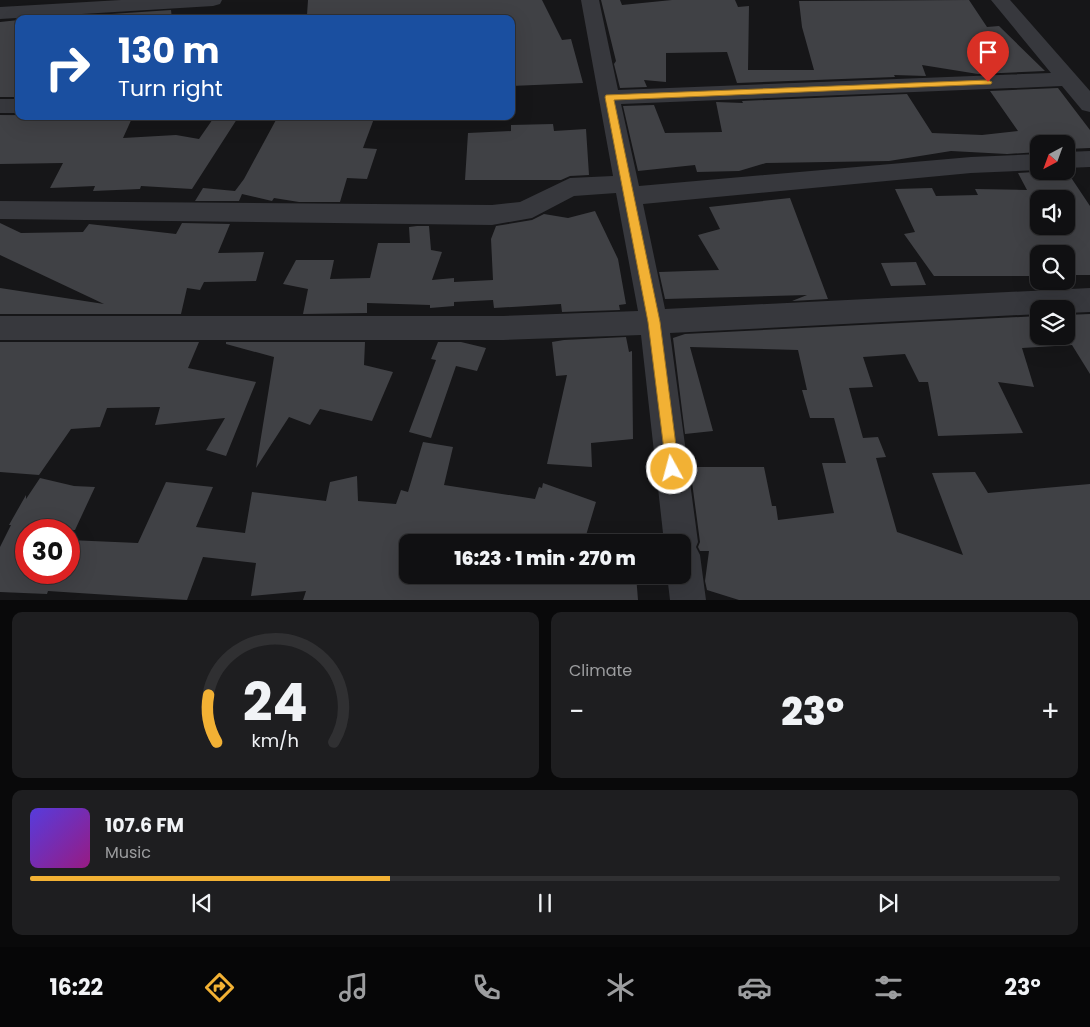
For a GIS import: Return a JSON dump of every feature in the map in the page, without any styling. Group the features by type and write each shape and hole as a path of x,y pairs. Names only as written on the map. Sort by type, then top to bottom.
{"street":[{"path":"0,13 213,0"},
{"path":"590,0 654,322 680,534"},
{"path":"1000,0 1090,105"},
{"path":"609,97 1068,79"},
{"path":"0,106 15,106"},
{"path":"1075,160 1090,159"},
{"path":"0,210 492,215 523,211 570,187 628,190 1030,162"},
{"path":"0,328 493,328 654,322 1090,300"},
{"path":"686,584 688,600"}],"building":[{"path":"308,0 542,0 562,40 571,39 583,83 515,86 515,15 307,15"},
{"path":"601,0 620,0 622,5 672,0 735,0 738,7 749,6 748,70 814,70 802,27 799,1 969,0 987,27 999,26 1045,71 978,74 922,65 926,76 894,75 895,77 737,83 727,52 666,53 666,82 644,80 647,87 620,88 614,64 616,61"},
{"path":"171,10 172,15 96,15"},
{"path":"15,20 15,97 0,97 0,22"},
{"path":"1058,88 1090,130 1090,148 1075,149 1075,135 1030,135 1030,153 1007,154 951,151 889,161 766,163 739,171 697,172 695,165 638,171 623,106 654,105 665,133 722,132 716,102 743,103 742,101 907,94 932,133 982,135 1018,131 990,91"},
{"path":"0,115 15,115 15,120 131,120 123,138 176,135 199,139 212,120 236,120 192,189 141,186 140,189 93,191 95,186 50,188 63,163 0,164"},
{"path":"276,120 374,120 363,148 377,149 367,179 347,178 340,202 299,202 274,198 272,201 242,194 239,201 195,201 203,188 235,191 244,179"},
{"path":"553,124 554,131 586,129 589,175 570,176 561,180 465,180 468,133 511,131 511,125"},
{"path":"1030,172 1030,180 1073,180 1090,206 1090,275 1075,275 1075,245 1030,245 1030,276 934,276 904,234 915,232 895,189 932,188 936,196 978,195 975,189 1027,190 1018,173"},
{"path":"790,198 828,299 792,301 807,295 665,299 659,272 719,270 698,235 720,229 709,207"},
{"path":"595,211 618,259 626,304 619,305 620,310 562,312 561,304 494,308 493,300 454,302 454,306 430,308 430,305 367,303 367,313 303,314 308,289 283,284 296,260 334,260 330,279 370,278 378,243 410,243 409,227 417,226 429,226 431,250 442,252 432,280 454,278 454,282 493,280 491,239 496,226 532,220 544,214 568,218"},
{"path":"0,223 21,233 83,232 89,224 176,234 182,223 230,224 218,253 264,252 256,281 204,282 200,290 187,288 181,314 0,314 0,288 104,304 0,255"},
{"path":"916,262 926,285 891,286 881,263"},
{"path":"1090,314 1090,374 1072,345 1075,345 1075,315"},
{"path":"1030,316 1030,345 1072,345 1022,348 1034,387 998,382 1023,433 938,436 928,382 919,382 905,354 863,357 873,387 849,388 863,438 878,437 886,457 876,458 897,532 963,555 932,473 975,472 988,493 1090,484 1090,600 739,600 707,590 705,581 709,551 700,551 698,547 700,542 690,467 764,467 772,506 776,506 778,520 834,513 822,463 846,463 834,418 810,418 802,390 807,390 798,350 690,347 713,431 685,434 673,338 685,334"},
{"path":"626,337 629,352 632,351 633,439 591,443 592,467 547,464 567,375 556,376 552,342"},
{"path":"0,342 199,342 188,368 256,382 226,456 206,450 225,418 155,425 160,407 107,408 100,427 71,429 39,475 0,472"},
{"path":"226,342 365,342 364,365 393,372 372,421 320,409 310,425 289,417 256,468 274,357 226,344"},
{"path":"438,342 461,342 486,348 477,371 456,366 431,438 409,432 436,360 431,359"},
{"path":"423,442 453,447 444,485 535,499 539,487 542,488 543,483 596,502 586,534 399,534 399,584 637,584 638,600 303,600 306,591 251,596 256,563 203,557 187,600 48,591 47,594 0,592 0,547 11,525 9,525 26,495 26,499 40,478 74,486 95,487 80,519 15,519 15,584 80,584 80,540 138,543 166,482 213,487 196,527 245,533 252,492 326,501 330,482 357,476 358,501 396,504 401,490 408,492"}],"route":[{"path":"672,469 654,322 609,97 988,82"}]}
